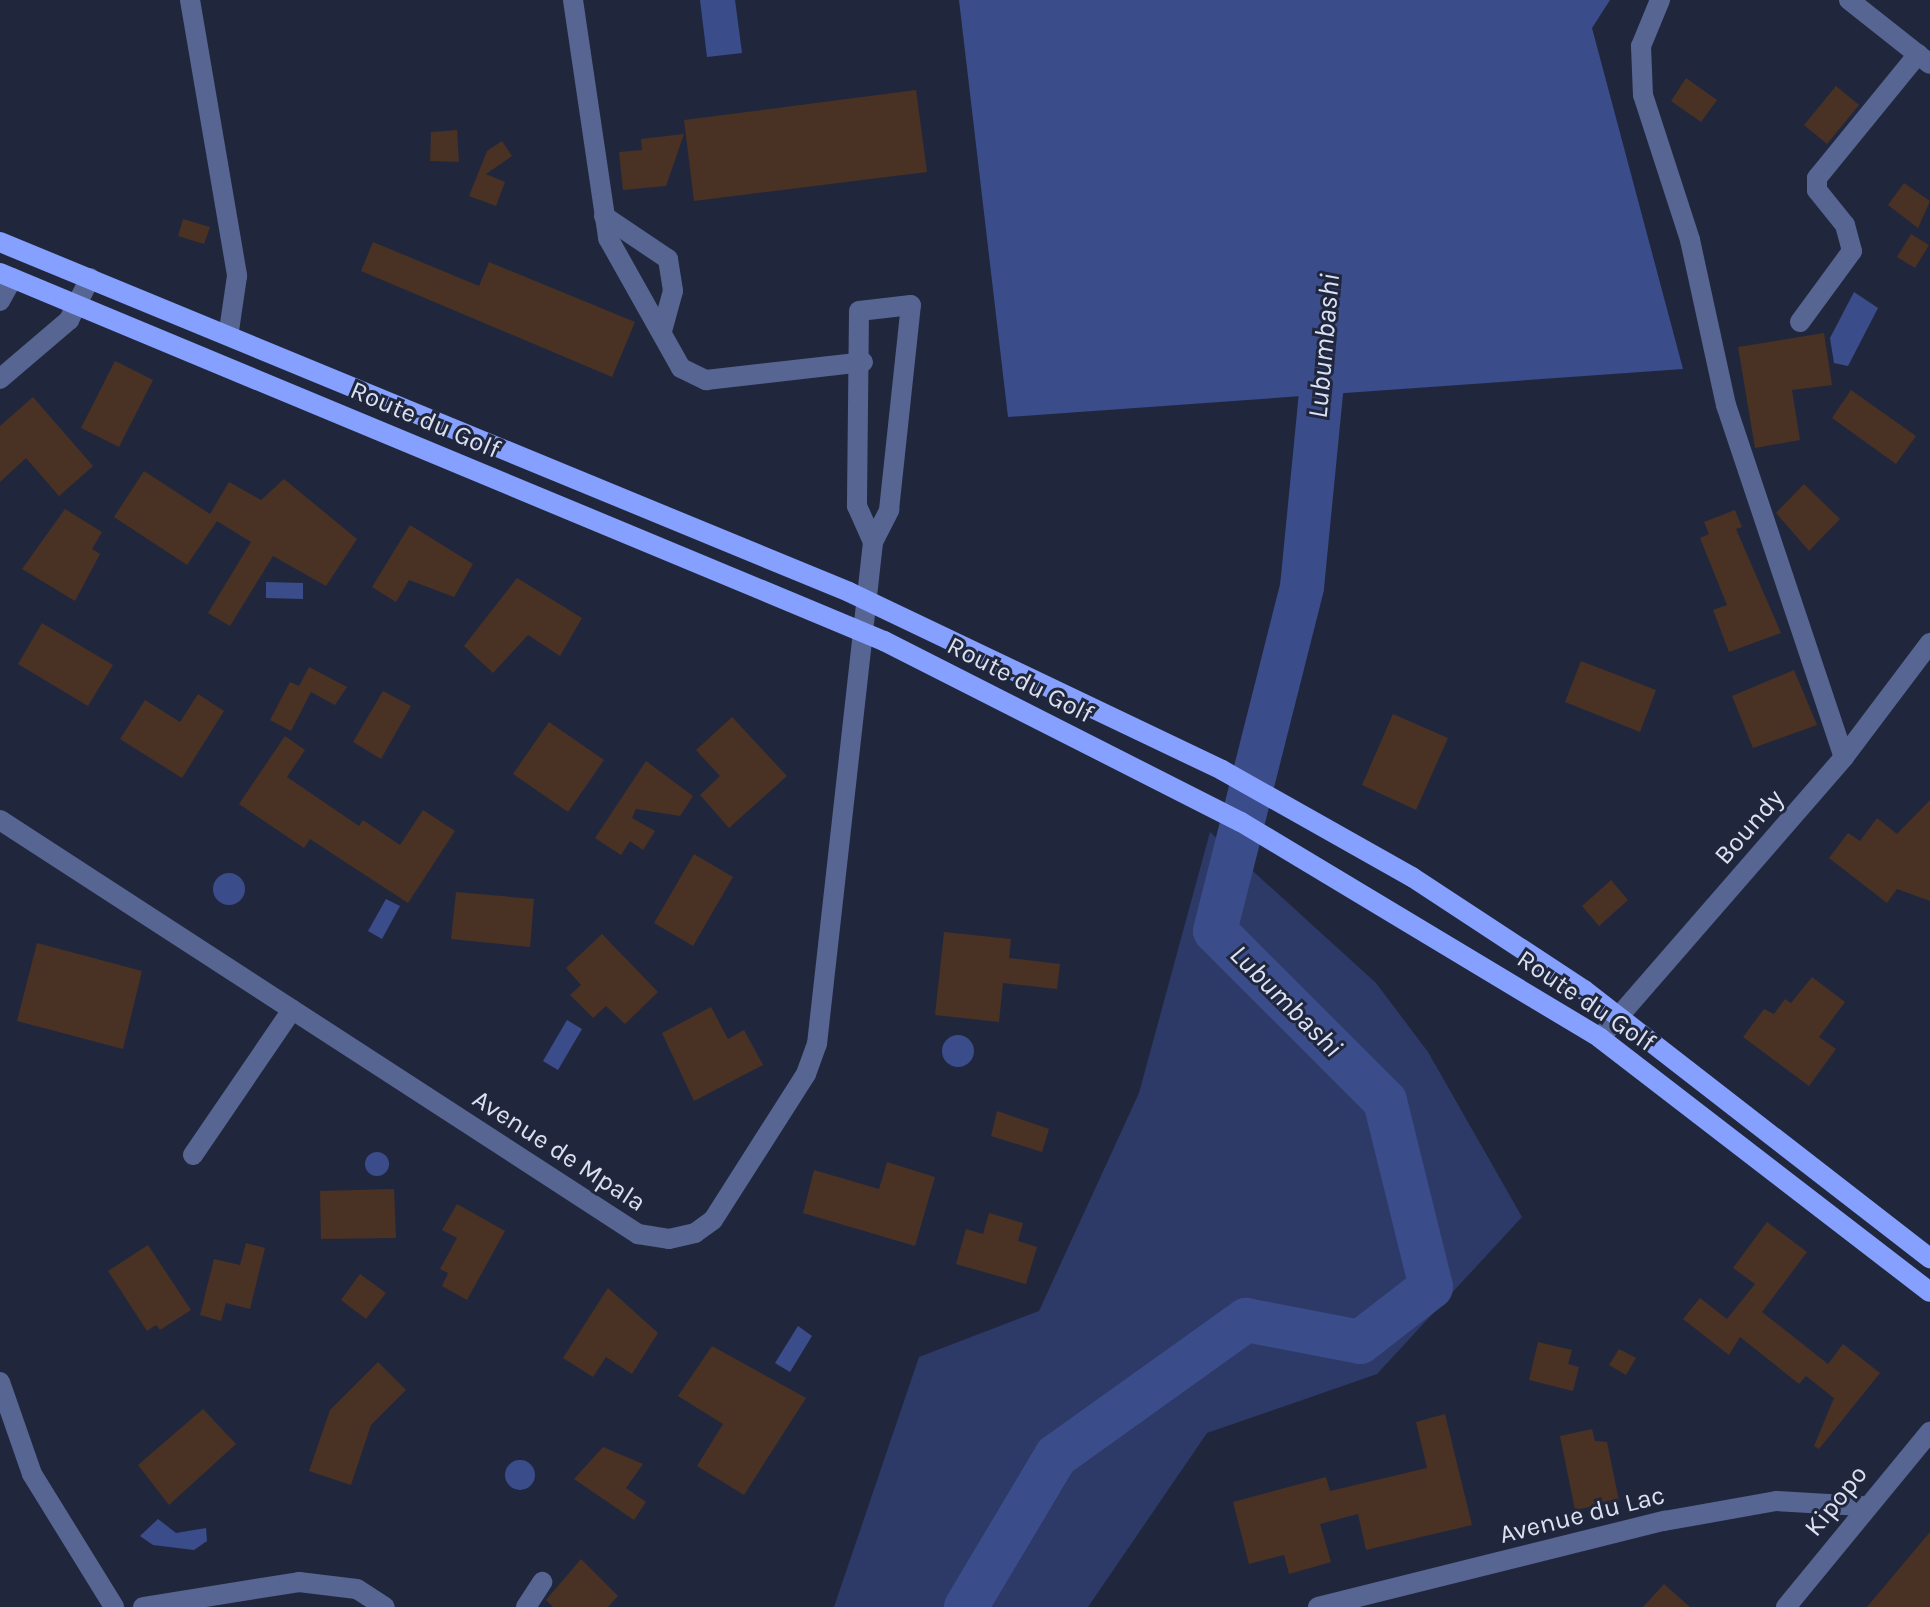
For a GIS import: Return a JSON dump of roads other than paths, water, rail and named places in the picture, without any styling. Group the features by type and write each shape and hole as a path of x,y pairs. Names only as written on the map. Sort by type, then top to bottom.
{"main road":[{"path":"0,242 229,331 870,602 1222,770 1412,877 1619,1015 1930,1258"},
{"name":"Route du Golf","path":"7,276 867,634 1241,822 1600,1038 1930,1292"},
{"path":"217,361 229,331"}],"street":[{"path":"190,0 237,276 229,331"},
{"path":"573,0 604,216 618,261 681,368 706,380 863,362"},
{"path":"1660,0 1643,37 1643,95 1690,240 1726,405 1844,757"},
{"path":"1800,322 1852,251 1817,178 1924,59 1849,0"},
{"path":"604,216 668,259 673,291 662,331"},
{"path":"0,301 7,276"},
{"path":"3,369 80,305 90,278"},
{"path":"911,305 889,510 873,542 857,506 863,362 859,311 911,305"},
{"name":"Avenue de Mpala","path":"0,820 638,1234 669,1239 704,1227 806,1074 817,1044 867,634 873,542"},
{"name":"Boundy","path":"1600,1038 1844,757 1930,643"},
{"path":"193,1155 292,1010"},
{"path":"0,1382 32,1474 114,1607"},
{"name":"Kipopo","path":"1786,1607 1862,1506 1930,1432"},
{"name":"Avenue du Lac","path":"1318,1607 1664,1521 1776,1501 1862,1506"},
{"path":"143,1607 299,1582 357,1589 385,1607"},
{"path":"526,1607 542,1582"}],"water":[{"path":"700,0 735,0 742,53 707,57"},
{"path":"959,0 1610,0 1592,28 1683,369 1008,417"},
{"path":"1854,292 1878,308 1848,366 1834,363 1830,338"},
{"path":"266,582 303,583 303,599 266,598"},
{"path":"229,873 240,878 245,889 240,900 229,905 218,900 213,889 218,878"},
{"path":"386,899 400,906 382,939 368,931"},
{"path":"567,1020 582,1029 558,1070 543,1061"},
{"path":"958,1035 970,1039 974,1051 970,1063 958,1067 946,1063 942,1051 946,1039"},
{"path":"377,1152 388,1159 389,1164 382,1175 377,1176 366,1169 365,1164 372,1153"},
{"path":"798,1326 812,1336 790,1372 775,1363"},
{"path":"520,1460 531,1464 535,1475 531,1486 520,1490 509,1486 505,1475 509,1464"},
{"path":"158,1519 176,1533 206,1528 207,1541 194,1550 153,1545 140,1536"}],"waterway":[{"name":"Lubumbashi","path":"966,1607 1056,1456 1246,1320 1360,1342 1431,1287 1385,1101 1215,931 1302,587 1327,334"}]}
